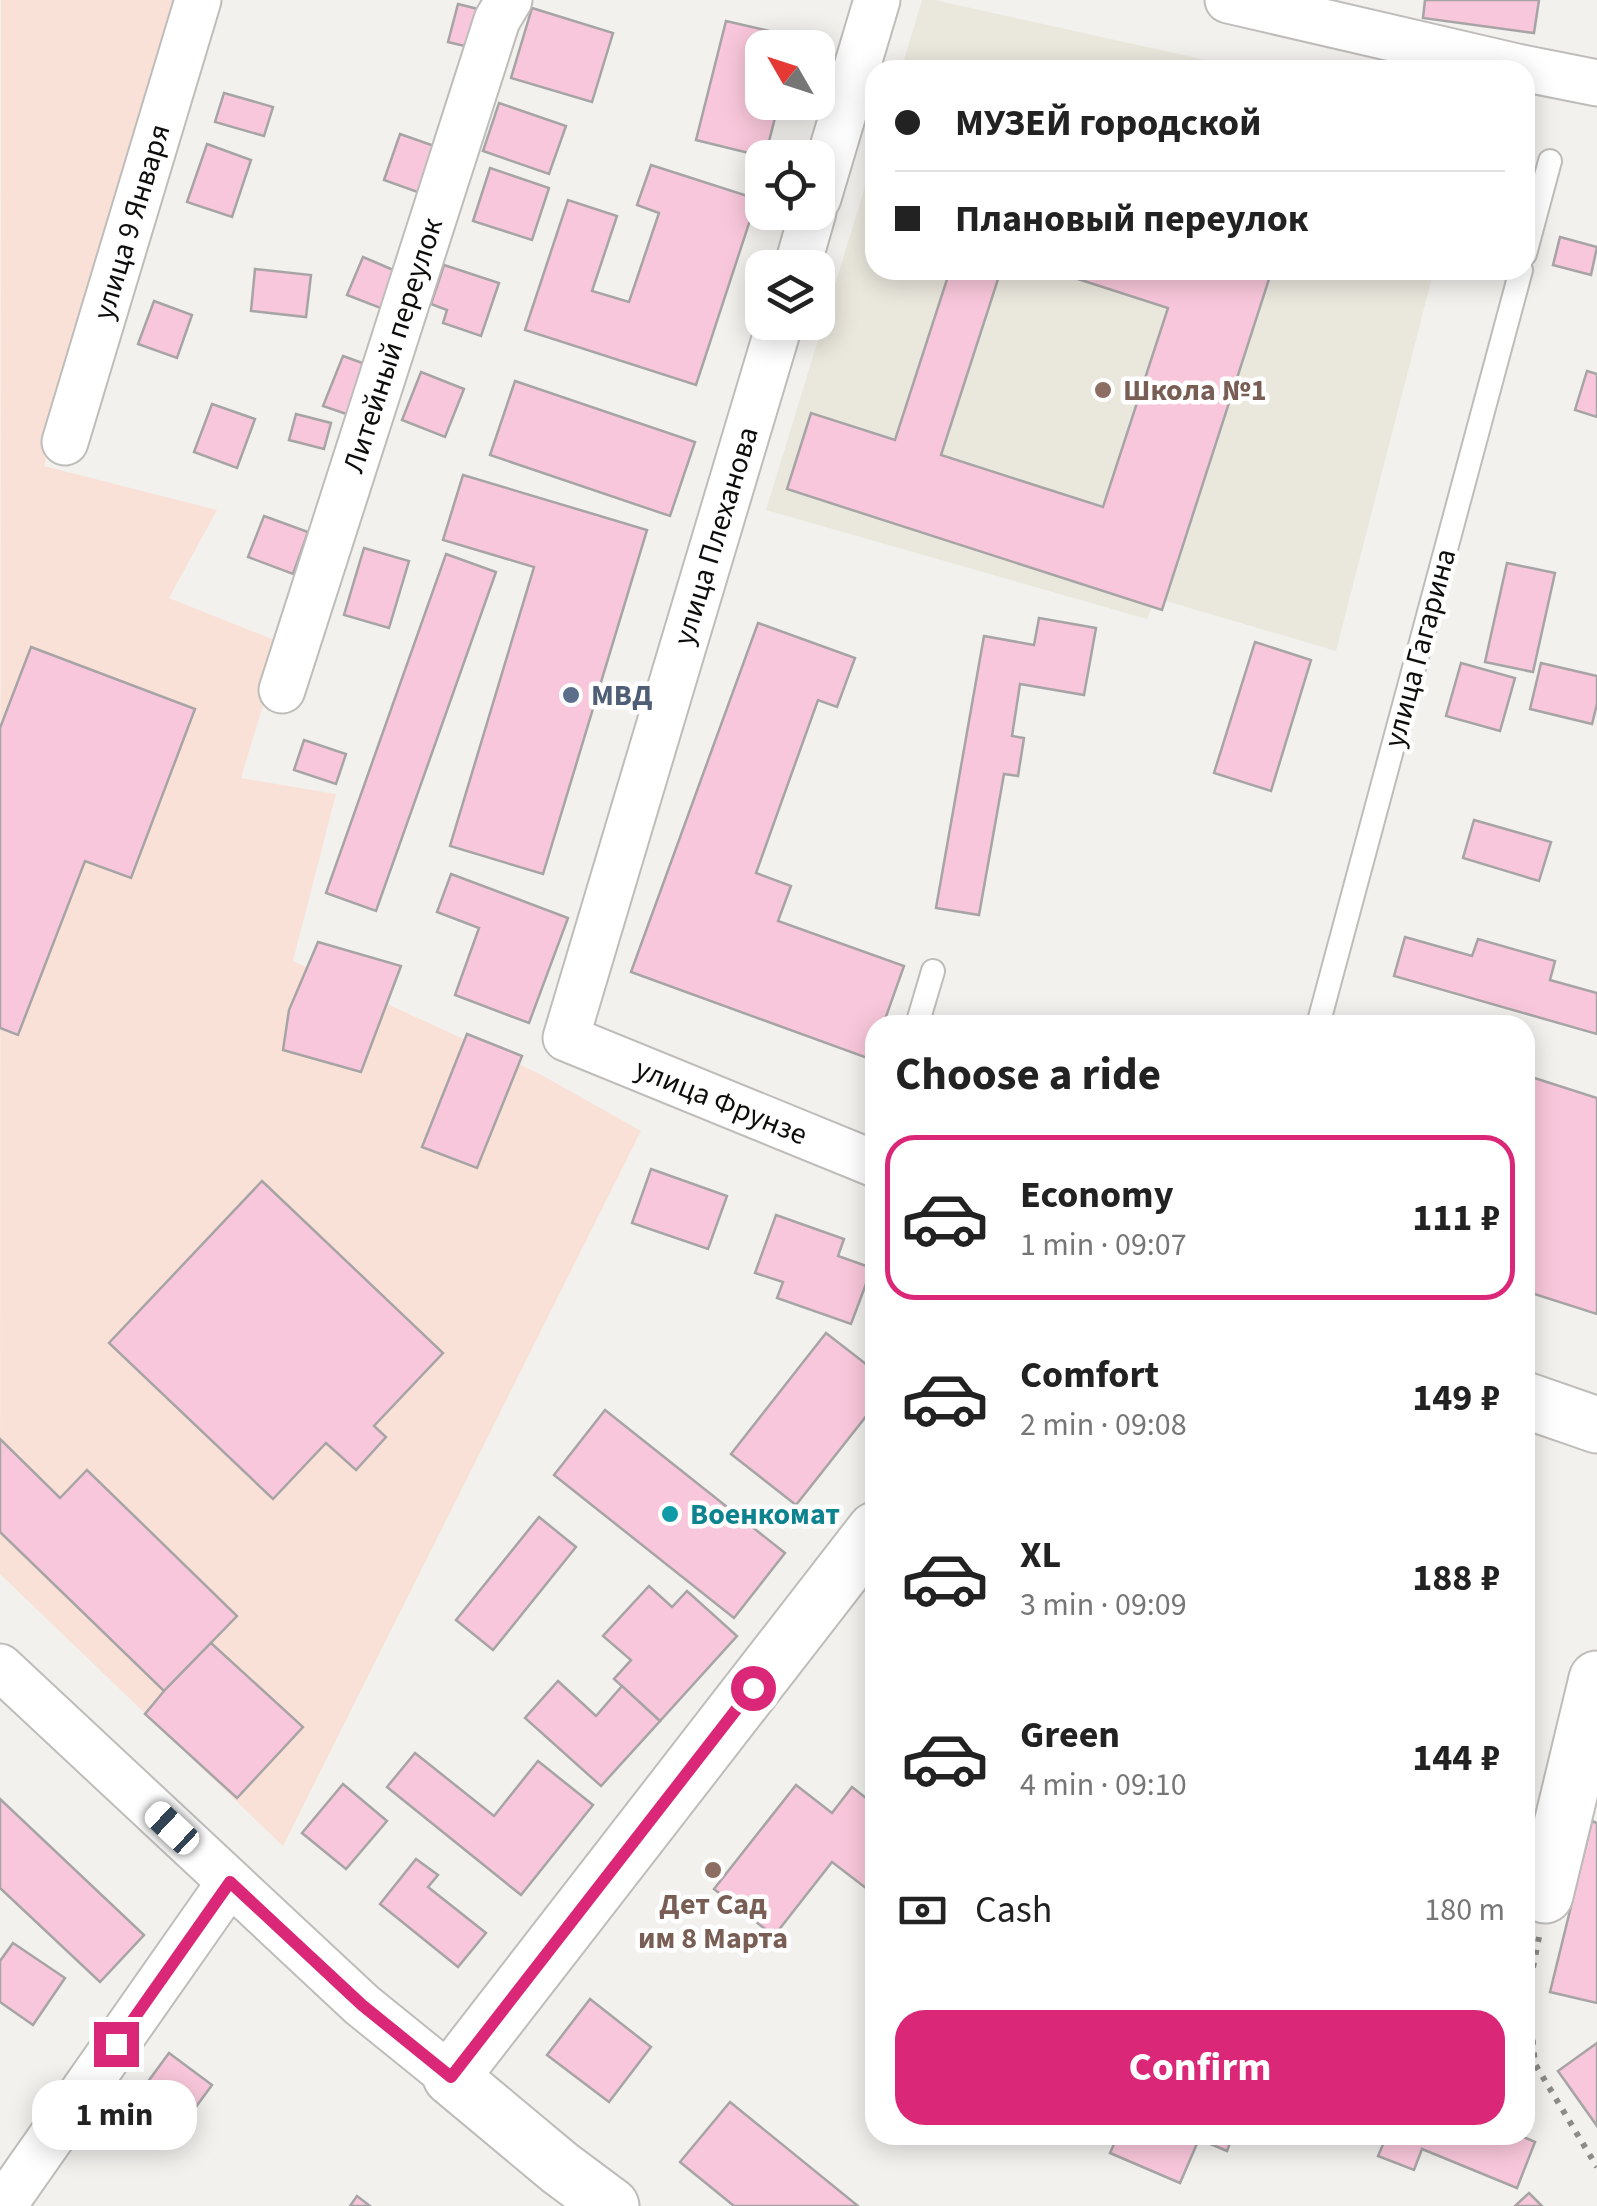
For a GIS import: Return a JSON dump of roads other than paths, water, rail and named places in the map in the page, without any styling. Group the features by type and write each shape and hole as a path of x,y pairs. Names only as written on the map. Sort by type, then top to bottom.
{"street":[{"name":"улица 9 Января","path":"64,442 198,0"},
{"name":"Литейный переулок","path":"282,690 497,20 509,0"},
{"path":"835,141 877,0"},
{"path":"1228,0 1487,60"},
{"path":"1535,71 1597,83"},
{"name":"улица Плеханова","path":"566,1038 775,340"},
{"name":"улица Фрунзе","path":"566,1038 865,1160"},
{"path":"1535,1403 1597,1425"},
{"path":"451,2077 865,1543"},
{"path":"0,1667 362,2005 611,2206"},
{"path":"1545,1895 1597,1680"},
{"path":"3,2206 230,1882"}],"lane":[{"path":"1535,217 1550,162"},
{"name":"улица Гагарина","path":"1321,1015 1517,280"},
{"path":"920,1015 933,971"}],"place":[{"name":"Школа №1","path":"1103,390"},
{"name":"МВД","path":"571,695"},
{"name":"Военкомат","path":"670,1514"},
{"name":"Дет Сад им 8 Марта","path":"713,1870"}]}
